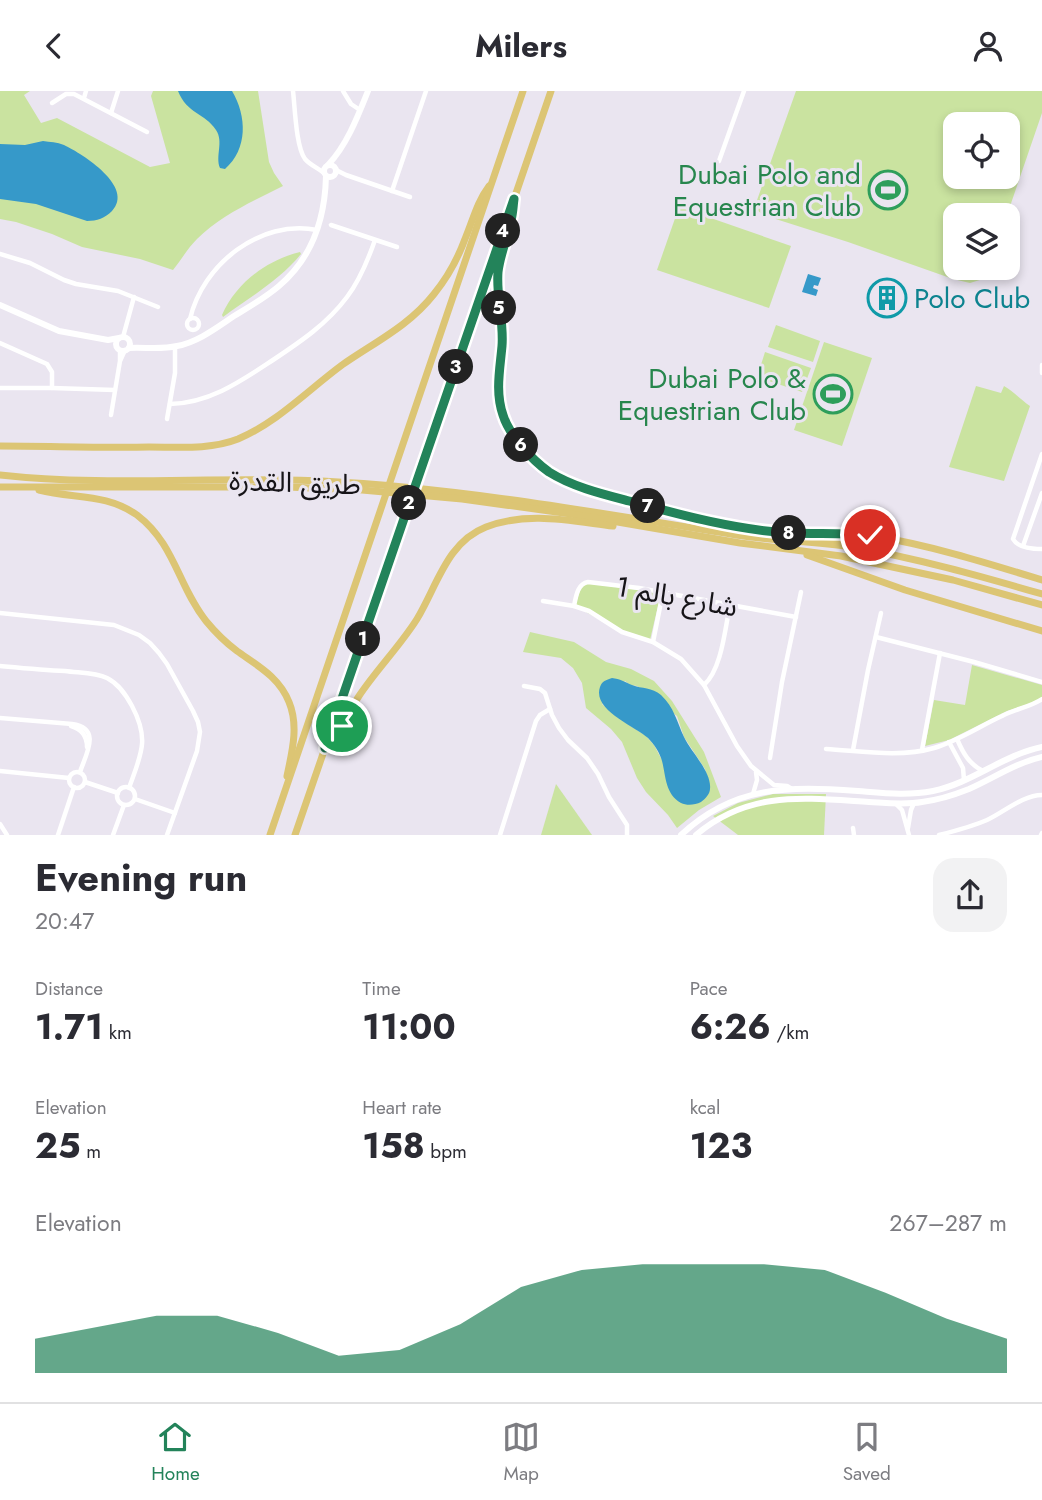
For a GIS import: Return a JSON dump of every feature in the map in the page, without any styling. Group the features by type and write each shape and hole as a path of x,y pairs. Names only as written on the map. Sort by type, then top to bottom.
{"main road":[{"path":"270,835 523,91"},
{"path":"295,835 551,91"},
{"path":"0,446 204,447 246,435 289,407 348,362 394,333 419,312 447,276 479,201 494,180"},
{"path":"514,199 512,219 498,273 502,344 498,390 505,420 537,463 570,483 699,519 841,540 883,549 900,557"},
{"name":"طريق القدرة","path":"0,475 60,480 390,485 600,512 749,537 853,547 988,578 1042,594"},
{"name":"طريق القدرة","path":"0,487 287,483"},
{"path":"29,487 100,499 135,514 150,527 167,549 190,597 207,622 228,644 277,682 291,707 294,735 293,751 279,810"},
{"name":"طريق القدرة","path":"494,500 687,535 841,556 953,579 1042,605"},
{"path":"325,748 339,732 352,706 367,685 411,629 453,553 473,534 501,522 531,518 643,527"},
{"path":"793,533 853,534 886,538 1042,580"},
{"name":"طريق القدرة","path":"793,550 894,586 1042,631"}],"street":[{"path":"84,99 86,91"},
{"path":"111,113 118,91"},
{"path":"293,91 300,149 305,159 329,171 410,197"},
{"path":"343,91 351,104 360,110"},
{"path":"0,305 59,331 142,347 175,347 200,338 277,288 302,262 318,230 329,171 368,91"},
{"path":"392,191 426,91"},
{"path":"719,161 744,91"},
{"path":"52,103 70,93 147,132"},
{"path":"331,225 397,247"},
{"path":"190,319 196,299 206,281 219,265 238,250 260,237 281,230 318,230"},
{"path":"170,404 197,401 225,390 310,334 336,310 355,285 375,240"},
{"path":"0,254 30,263 75,284 118,291 158,307"},
{"path":"111,415 134,297"},
{"path":"0,343 47,364 52,372 52,388"},
{"path":"167,419 175,373 175,347"},
{"path":"1042,365 1042,373"},
{"path":"0,389 115,390"},
{"path":"1041,549 1015,543 1013,536 1042,454"},
{"path":"1023,546 1042,493"},
{"name":"شارع بالم 1","path":"574,606 579,587 585,582 663,592 796,617"},
{"path":"653,642 663,592"},
{"path":"770,758 782,681 801,592"},
{"name":"شارع بالم 1","path":"543,601 574,606 598,616 627,635 653,642 681,659 704,685 740,751 756,771 774,785 787,786 793,790"},
{"path":"704,685 717,663 730,605"},
{"path":"0,613 114,625 139,635 159,653 193,711 200,732 197,751 167,835"},
{"path":"853,750 881,613"},
{"path":"876,637 1042,682"},
{"path":"922,750 940,653"},
{"path":"0,666 90,674 108,678 122,689 140,722 143,738 141,753 129,788"},
{"path":"524,686 543,691 563,734 598,773 627,825 627,835"},
{"path":"826,749 901,753 922,750 957,739 1004,714 1042,699"},
{"path":"500,835 536,721 550,709"},
{"path":"0,718 65,724 78,728 85,735 87,744 80,772"},
{"path":"957,739 970,762 983,771"},
{"path":"949,742 962,766 964,781"},
{"path":"684,835 706,815 729,802 753,794 837,790 912,794 945,788 1017,754 1042,747"},
{"path":"955,753 962,749"},
{"path":"696,835 715,820 747,806 778,799 914,803 957,793 1010,768 1042,757"},
{"path":"962,766 970,762"},
{"path":"0,771 69,778"},
{"path":"753,794 757,781 756,771"},
{"path":"69,778 74,772 80,772 84,775 85,782"},
{"path":"69,778 74,787 79,788 85,782"},
{"path":"85,782 118,793"},
{"path":"58,835 74,787"},
{"path":"118,793 129,788 135,799"},
{"path":"814,799 833,797 837,790"},
{"path":"118,793 118,798 124,805"},
{"path":"939,835 972,826 1041,794"},
{"path":"135,799 175,813"},
{"path":"124,805 129,805 135,799"},
{"path":"908,828 914,803"},
{"path":"896,804 903,814 909,835"},
{"path":"113,835 124,805"},
{"path":"903,814 910,814"},
{"path":"0,824 7,835"},
{"path":"853,828 854,835"}],"green space":[{"path":"0,91 30,91 24,95 41,123 57,118 150,167 170,163 151,96 153,91 258,91 269,162 283,186 238,209 206,230 173,270 140,259 82,247 52,234 0,219"},
{"name":"Dubai Polo and Equestrian Club","path":"796,91 1042,91 1042,113 1020,177 1020,112 943,112 943,189 1016,189 1011,203 943,203 943,275 763,215 757,210 756,203"},
{"path":"679,207 791,246 769,308 657,270"},
{"path":"300,252 293,263 274,280 223,317 228,303 244,283 265,267"},
{"name":"Dubai Polo and Equestrian Club","path":"957,280 980,280 970,283"},
{"path":"776,325 820,341 813,362 768,347"},
{"name":"Dubai Polo & Equestrian Club","path":"824,342 872,358 842,446 794,430"},
{"path":"765,352 811,368 802,392 757,377"},
{"path":"976,386 1001,393 1004,386 1030,406 1004,481 949,467"},
{"path":"586,583 661,593 650,640 626,634 575,606 581,588"},
{"path":"530,632 574,642 606,662 631,669 654,681 672,701 704,752 721,797 677,828 637,778 622,742 586,708 582,683 573,668 561,658 523,652","holes":["625,681 637,686 677,716 684,737 705,769 710,788 662,760 646,736 602,704"]},
{"path":"972,665 1042,685 1042,697 949,740 925,746 934,700 965,705"},
{"path":"556,784 592,835 541,835"},
{"path":"773,794 826,794 824,835 738,835 713,816 738,803"}],"water":[{"path":"178,91 232,91 240,111 243,132 238,152 225,169 220,168 216,130 186,104"},
{"path":"43,141 64,145 104,172 117,192 117,202 107,216 87,221 36,204 0,199 0,144 25,145"},
{"path":"808,274 821,278 818,286 814,285 813,288 818,290 816,296 802,292"},
{"path":"612,678 654,691 669,705 684,737 708,776 710,791 701,802 686,805 672,795 661,758 652,743 642,733 616,717 602,703 600,687 603,682"}],"place":[{"name":"Dubai Polo and Equestrian Club","path":"888,190"},
{"name":"Polo Club","path":"887,298"},
{"name":"Dubai Polo & Equestrian Club","path":"833,394"}],"route":[{"path":"342,726 325,748 514,199 512,219 498,273 502,327 499,397 502,414 508,426 537,463 570,483 677,514 754,529 870,535"}]}
